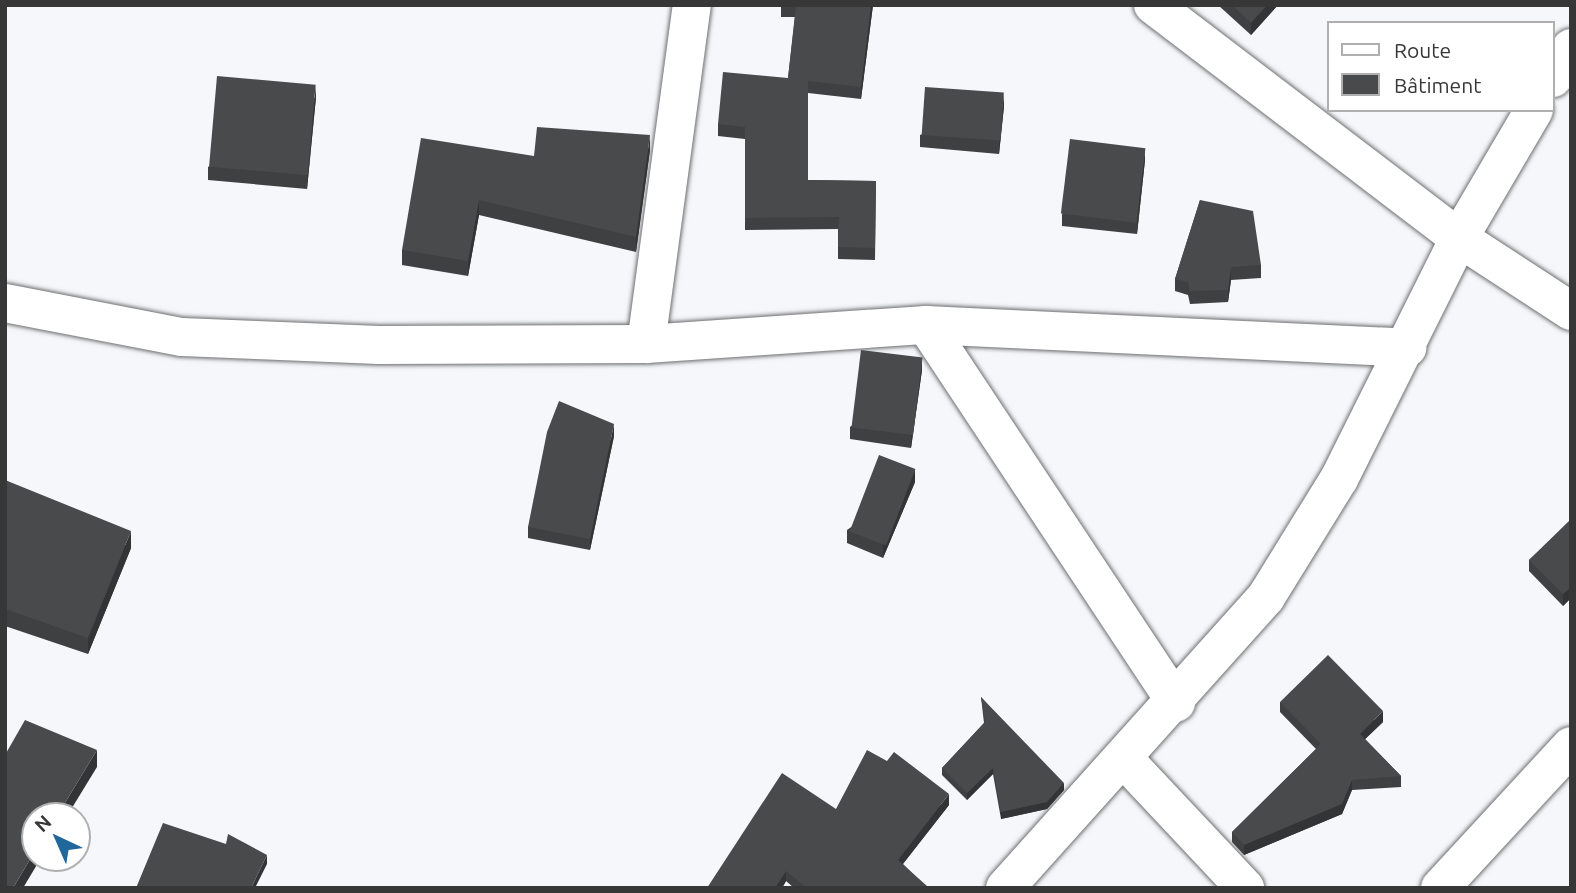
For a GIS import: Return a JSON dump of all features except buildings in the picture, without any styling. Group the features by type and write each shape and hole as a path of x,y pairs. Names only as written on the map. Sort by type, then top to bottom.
{"street":[{"path":"646,344 692,5"},
{"path":"1153,5 1459,238 1571,311"},
{"path":"1555,75 1571,48"},
{"path":"1005,888 1176,703 1266,597 1339,479 1407,348 1459,238 1533,112"},
{"path":"5,303 182,337 379,345 646,344 926,326 1407,348"},
{"path":"926,326 1176,703"},
{"path":"1440,888 1571,746"},
{"path":"1124,759 1245,888"}]}
